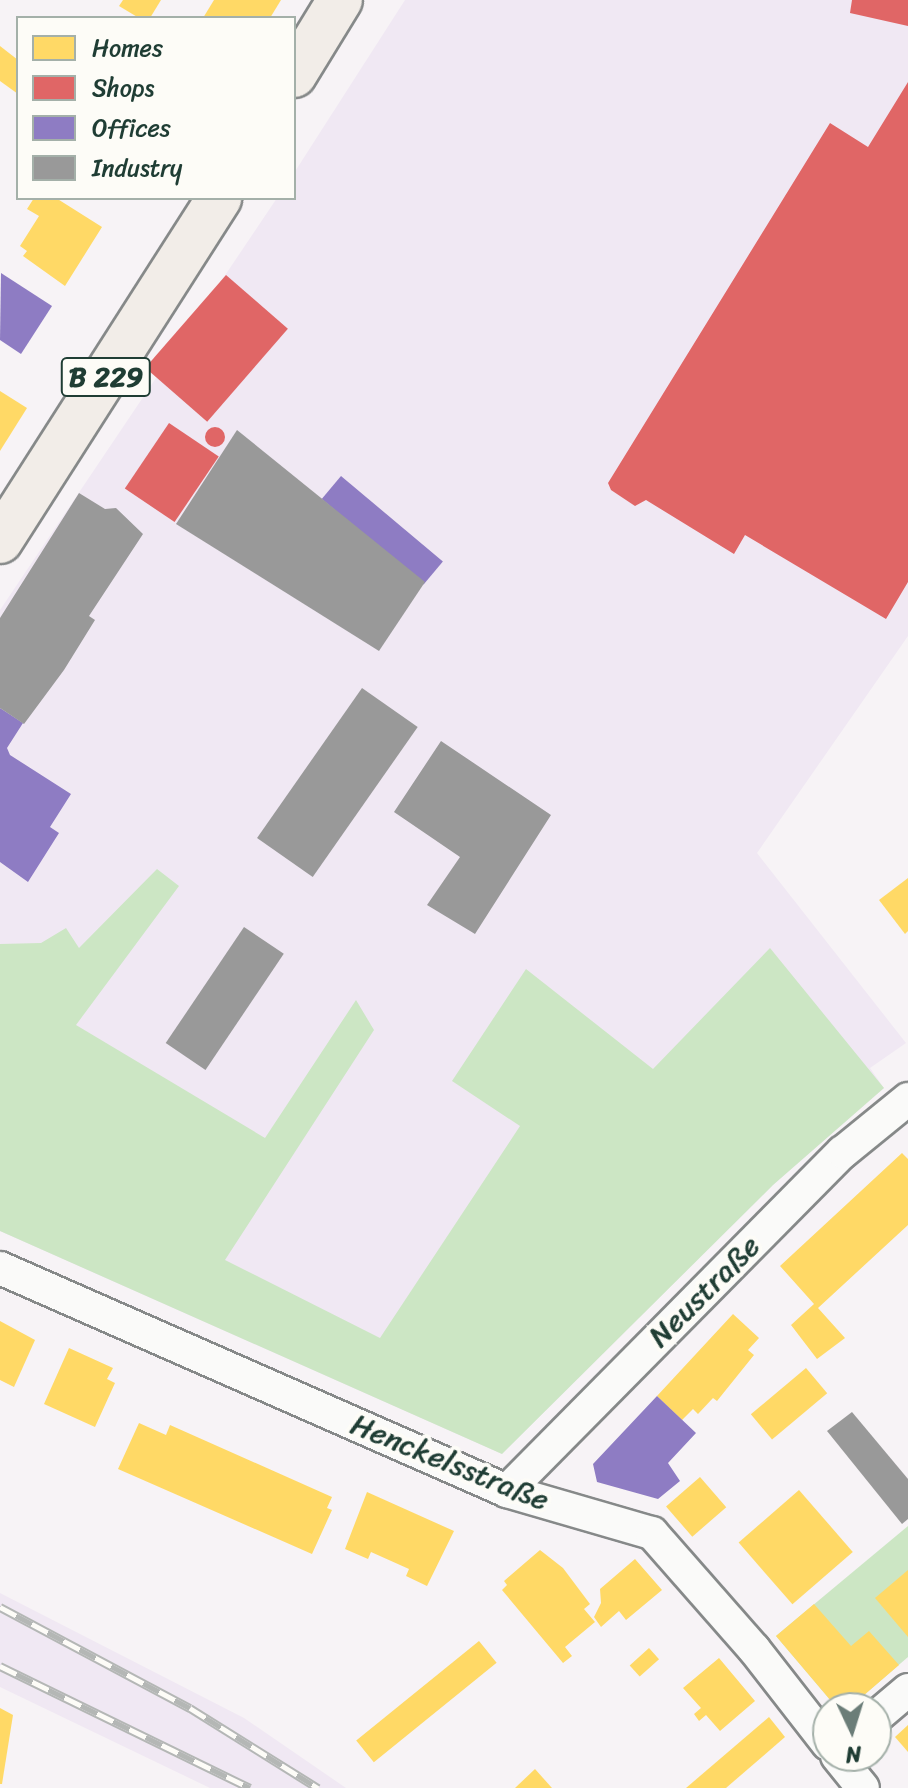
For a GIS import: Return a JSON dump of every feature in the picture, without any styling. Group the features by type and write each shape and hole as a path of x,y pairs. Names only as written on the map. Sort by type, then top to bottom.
{"main road":[{"path":"296,72 340,0"},
{"name":"B 229","path":"0,541 218,200"}],"street":[{"name":"Neustraße","path":"507,1491 843,1152 908,1099"},
{"name":"Henckelsstraße","path":"0,1268 507,1491 660,1539 812,1727"},
{"path":"892,1704 908,1690"}],"shaded area":[{"path":"405,0 908,0 908,636 757,853 906,1043 870,1068 884,1088 773,1185 502,1454 0,1231 0,610 276,200 296,200 296,170"},
{"path":"0,1593 244,1718 346,1788 210,1788 0,1687"}],"green space":[{"path":"157,869 179,886 76,1025 265,1138 356,1000 374,1030 225,1260 380,1338 520,1126 452,1081 526,969 653,1069 770,948 884,1088 773,1185 502,1454 0,1231 0,944 41,943 66,928 79,948"},
{"path":"908,1526 908,1657 868,1692 823,1692 776,1636"}],"building: Homes":[{"path":"123,0 161,0 151,16 136,16 119,6"},
{"path":"214,0 281,0 271,16 204,16"},
{"path":"0,46 16,58 16,93 0,81"},
{"path":"33,200 59,200 102,227 65,286 23,256 27,251 20,246 39,216 27,209"},
{"path":"0,391 27,408 0,451"},
{"path":"908,878 908,931 905,934 879,900"},
{"path":"902,1153 908,1159 908,1225 818,1308 845,1338 817,1359 791,1325 814,1304 780,1266"},
{"path":"733,1314 759,1338 748,1350 754,1355 717,1401 713,1398 698,1414 693,1409 682,1420 657,1396"},
{"path":"0,1321 35,1340 14,1387 0,1380"},
{"path":"69,1348 113,1368 107,1379 115,1383 95,1427 44,1404"},
{"path":"806,1368 827,1393 772,1440 751,1414"},
{"path":"139,1423 166,1435 170,1425 332,1497 327,1508 332,1510 312,1554 118,1469"},
{"path":"700,1477 726,1507 692,1537 666,1507"},
{"path":"799,1490 853,1552 792,1604 739,1542"},
{"path":"367,1492 454,1531 427,1586 406,1576 409,1569 371,1552 368,1559 345,1549"},
{"path":"540,1550 563,1568 590,1604 584,1609 595,1622 565,1647 572,1656 563,1663 502,1590 507,1585 504,1581"},
{"path":"635,1559 662,1590 626,1620 619,1611 601,1627 594,1617 601,1603 600,1589"},
{"path":"908,1570 908,1637 875,1598"},
{"path":"814,1604 851,1646 869,1631 899,1665 868,1692 823,1692 776,1636"},
{"path":"479,1641 497,1663 374,1762 356,1740"},
{"path":"649,1648 659,1659 640,1677 630,1665"},
{"path":"719,1658 755,1701 720,1731 706,1715 699,1721 694,1714 701,1708 683,1688"},
{"path":"0,1708 13,1715 2,1784 0,1784"},
{"path":"769,1717 785,1737 726,1788 686,1788"},
{"path":"908,1725 908,1752 895,1737"},
{"path":"535,1769 552,1788 515,1788"}],"building: Shops":[{"path":"852,0 908,0 908,26 850,13"},
{"path":"908,82 908,582 886,619 745,535 734,554 646,500 635,506 611,490 608,483 830,123 868,147"},
{"path":"226,275 288,329 207,422 145,368"},
{"path":"169,423 219,457 175,522 125,488"},
{"path":"215,427 222,430 225,437 222,444 215,447 208,444 205,437 208,430"}],"building: Offices":[{"path":"1,273 52,306 21,354 0,340"},
{"path":"341,476 443,561 424,584 322,499"},
{"path":"0,708 23,723 7,748 10,755 71,794 50,827 59,833 28,882 0,862"},
{"path":"657,1396 696,1433 668,1463 680,1481 658,1499 597,1482 593,1464"}],"building: Industry":[{"path":"237,430 425,582 379,651 176,524"},
{"path":"79,493 105,509 116,508 143,534 89,616 95,620 64,670 24,724 0,708 0,618"},
{"path":"362,688 418,727 313,877 257,838"},
{"path":"441,741 551,815 475,934 427,905 460,857 394,812"},
{"path":"244,927 284,954 206,1070 166,1043"},
{"path":"852,1412 908,1479 908,1519 902,1524 827,1431"}],"railway":[{"path":"0,1607 190,1708 318,1788"},
{"path":"0,1666 250,1788"}]}
